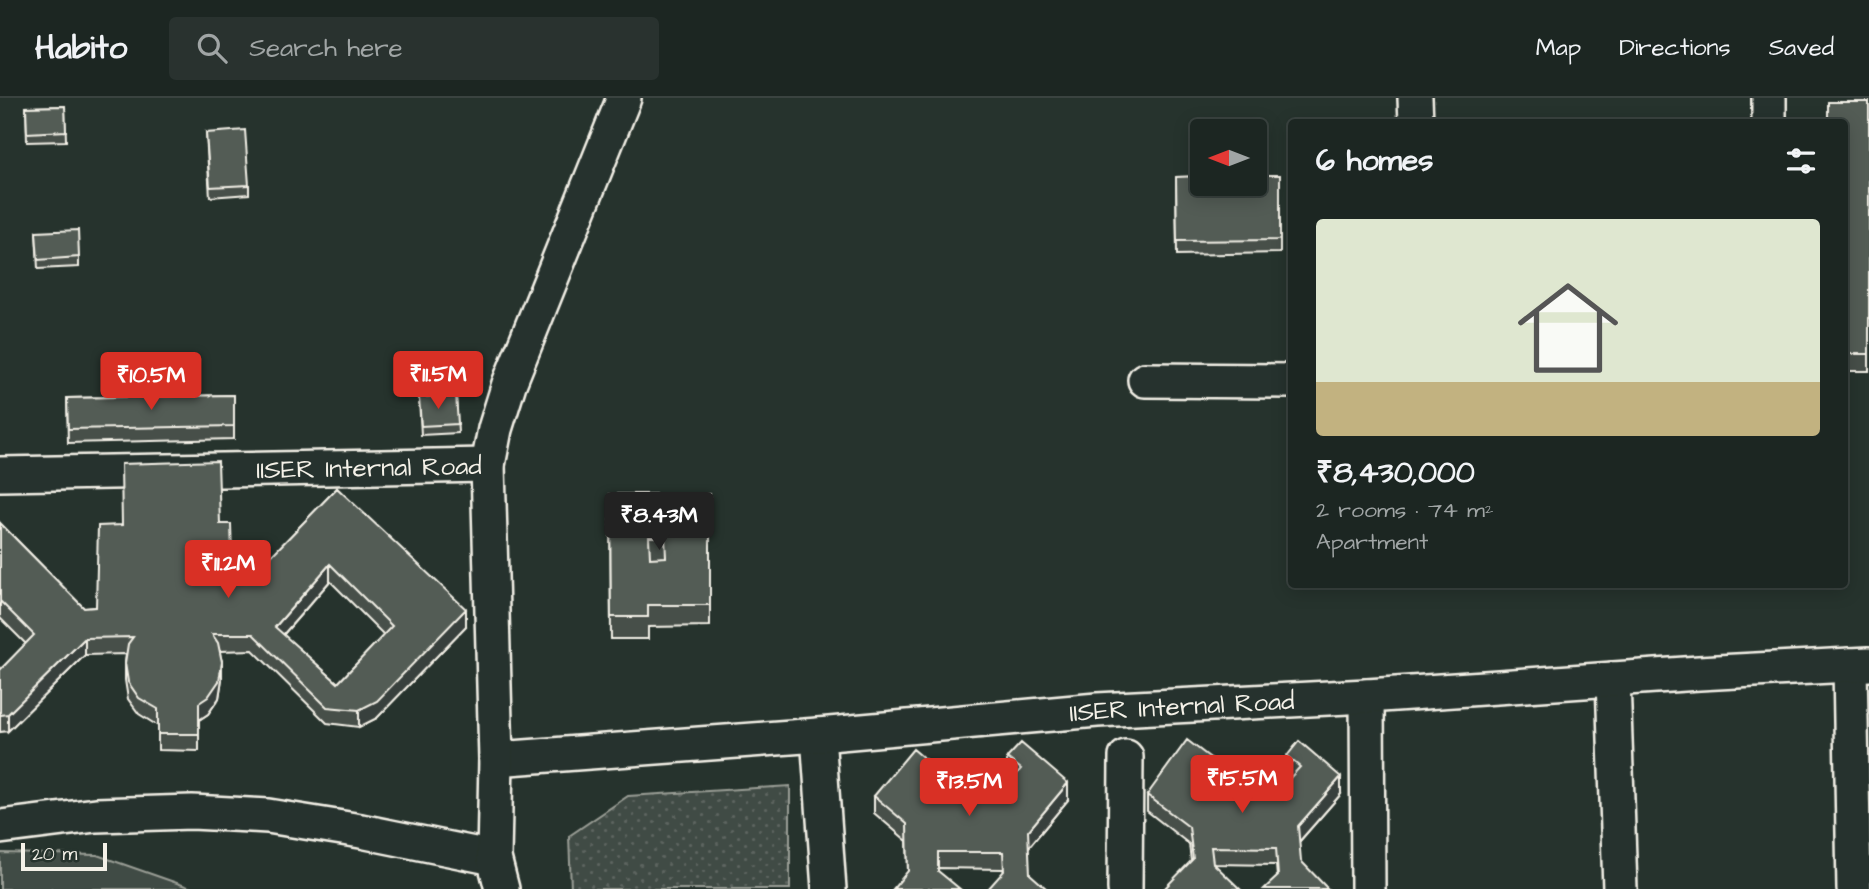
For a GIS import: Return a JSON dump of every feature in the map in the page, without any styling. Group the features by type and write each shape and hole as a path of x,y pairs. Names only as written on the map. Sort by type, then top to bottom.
{"lane":[{"path":"488,465 495,429 509,384 624,98"},
{"path":"1415,98 1416,119"},
{"path":"1769,98 1769,119"},
{"path":"1145,380 1288,381"},
{"name":"IISER Internal Road","path":"0,474 488,465 498,874"},
{"path":"1854,889 1860,664"},
{"name":"IISER Internal Road","path":"496,759 818,736 1097,710 1367,696 1860,664"},
{"path":"1613,679 1620,889"},
{"path":"1367,696 1368,889"},
{"path":"818,736 829,889"},
{"path":"1125,889 1126,757"},
{"path":"0,827 96,815 192,812 268,816 361,831 498,874"}],"shaded area":[{"path":"790,786 790,889 571,889 569,836 628,796"},
{"path":"0,853 97,855 194,889 0,889"}],"building":[{"path":"1828,102 1869,102 1869,354 1848,354 1848,119 1828,119"},
{"path":"65,106 66,131 27,133 26,107"},
{"path":"245,130 249,185 210,187 206,133"},
{"path":"1267,175 1280,175 1280,240 1177,241 1176,177 1190,176 1190,196 1267,196"},
{"path":"78,230 79,257 38,260 36,232"},
{"path":"234,395 234,426 68,429 67,398"},
{"path":"456,395 458,424 421,426 419,397"},
{"path":"218,461 220,524 231,524 232,555 246,582 337,488 466,609 377,701 359,710 327,707 253,634 212,634 218,643 222,662 219,681 208,697 199,703 199,734 158,734 158,709 139,698 128,682 125,663 128,644 133,637 85,638 8,714 0,715 0,670 34,635 0,601 0,523 84,608 96,607 98,526 122,525 121,464","holes":["330,564 392,626 338,683 275,627"]},
{"path":"610,494 710,494 710,605 648,605 648,617 611,617","holes":["649,537 665,537 666,557 650,558"]},
{"path":"1187,740 1239,780 1265,780 1278,791 1300,767 1287,756 1299,741 1341,777 1298,826 1301,861 1328,889 1264,889 1278,876 1276,848 1211,847 1213,863 1240,889 1164,889 1193,859 1189,827 1147,795"},
{"path":"1021,743 1068,783 1028,831 1030,874 1047,889 988,889 1004,871 1003,852 938,852 938,871 960,889 893,889 908,871 907,824 874,796 913,749 957,786 984,786 992,777 1005,788 1021,769 1007,758"}]}
